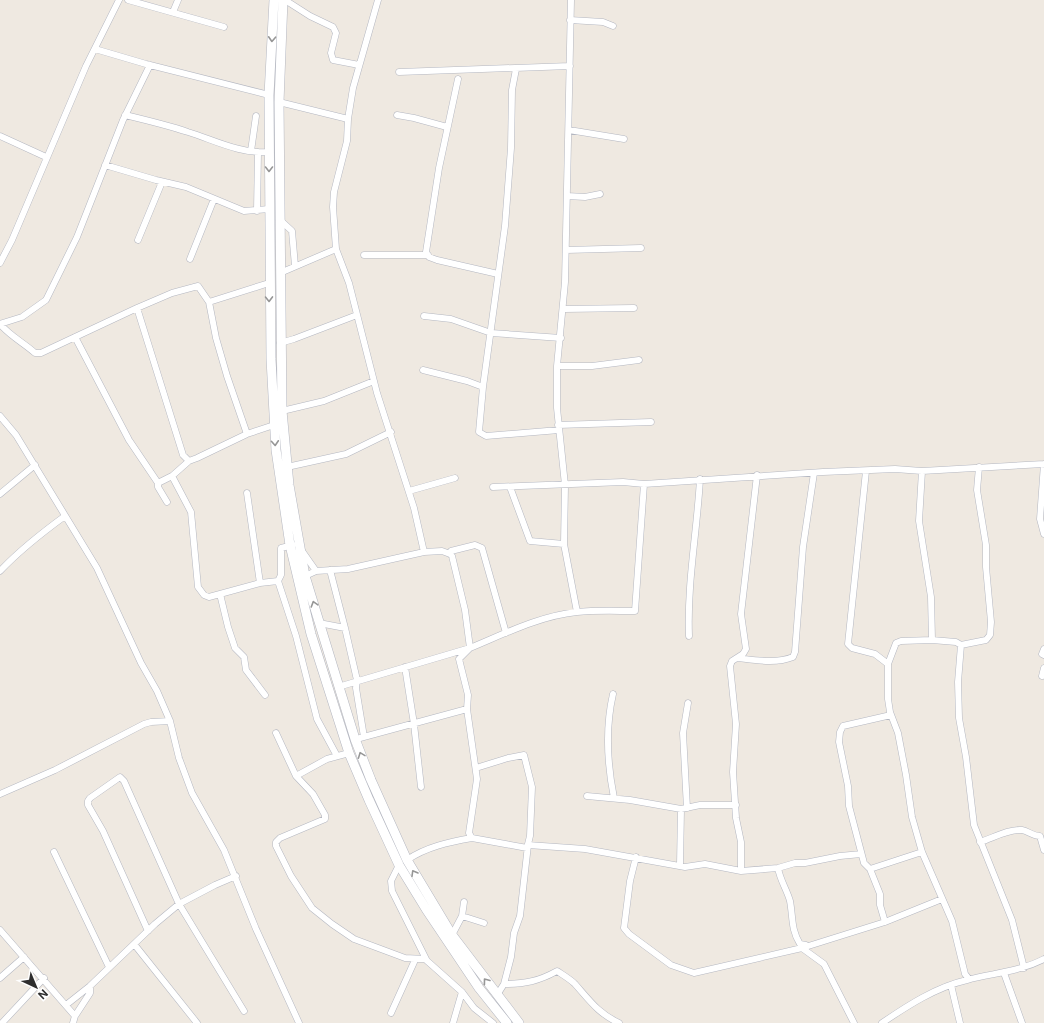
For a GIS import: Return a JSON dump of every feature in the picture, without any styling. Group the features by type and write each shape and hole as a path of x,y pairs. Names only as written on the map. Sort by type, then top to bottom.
{"main road":[{"path":"274,0 269,94 269,283 274,426 276,450 311,634 350,753 426,909 479,988 508,1023"},
{"path":"284,0 279,102 280,343 282,410 294,546 305,576 338,686 359,738 371,780 403,863 452,936 519,1023"}],"street":[{"path":"0,263 12,240 46,157 94,49 119,0"},
{"path":"128,0 224,27"},
{"path":"173,12 178,0"},
{"path":"284,0 310,16 333,27 336,33 331,53 333,60 359,65"},
{"path":"378,0 353,88 348,119 346,148 334,200 336,249 349,283 374,381 409,491 424,552"},
{"path":"571,0 564,308 558,366 559,428 565,485 564,544 576,612"},
{"path":"570,20 602,22 613,26"},
{"path":"94,49 150,65 269,94"},
{"path":"150,65 125,115 77,237 46,300 22,317 0,324 6,331 23,342 35,353 54,348 172,293 198,286 209,302 216,338 227,376 247,434"},
{"path":"399,72 570,66"},
{"path":"516,69 512,90 510,164 503,249 498,274 479,432 483,436 611,422 651,422"},
{"path":"428,255 426,252 447,127 458,79"},
{"path":"279,102 348,119"},
{"path":"125,115 188,132 237,149 269,152"},
{"path":"397,115 447,127"},
{"path":"251,151 256,116"},
{"path":"569,130 624,139"},
{"path":"0,136 46,157"},
{"path":"257,211 258,152"},
{"path":"105,165 162,182 186,187 244,211 269,209"},
{"path":"138,240 162,182"},
{"path":"567,196 585,197 600,194"},
{"path":"190,259 214,199"},
{"path":"279,219 292,231 295,266"},
{"path":"566,250 641,248"},
{"path":"280,273 336,249"},
{"path":"364,255 428,255 437,260 498,274"},
{"path":"209,302 269,283"},
{"path":"137,308 182,453 189,461"},
{"path":"564,308 634,308"},
{"path":"280,343 357,315"},
{"path":"424,316 451,319 491,333 561,338"},
{"path":"75,337 129,440 158,483 158,487 167,502"},
{"path":"558,366 592,366 639,360"},
{"path":"423,370 467,381 484,387"},
{"path":"282,410 324,401 374,381"},
{"path":"0,416 16,435 97,568 122,619 141,663 157,691 170,721 180,758 192,793 216,834 236,876 256,929 299,1023"},
{"path":"158,483 172,476 189,461 247,434 274,426"},
{"path":"287,467 346,454 391,432"},
{"path":"493,487 623,482 644,484 756,475 895,469 922,471 1044,464 1042,520 1044,534"},
{"path":"0,494 35,465"},
{"path":"967,977 955,930 922,852 909,803 906,774 898,733 891,716 888,699 888,664 892,650 897,642 932,640 956,642 961,645 986,640 992,632 986,567 986,545 977,490 979,467"},
{"path":"866,471 848,644 852,648 875,654 888,664"},
{"path":"922,471 919,521 931,597 932,640"},
{"path":"738,658 771,661 789,659 793,657 795,652 803,547 814,473"},
{"path":"741,871 741,842 736,818 733,772 736,724 730,666 732,661 743,654 746,649 741,614 756,475"},
{"path":"172,476 191,512 198,587 204,596 209,597 260,583 278,581"},
{"path":"409,491 455,478"},
{"path":"689,636 688,597 697,525 700,479"},
{"path":"338,686 470,648 546,618 576,612 636,609 644,484"},
{"path":"510,487 530,541 564,544"},
{"path":"247,494 260,583"},
{"path":"0,571 14,556 50,525 65,516"},
{"path":"450,554 451,551 475,545 482,548 506,633"},
{"path":"316,571 294,546 282,547 280,551 281,575 278,581 296,636 317,719 336,756"},
{"path":"305,576 316,571 348,569 424,552 442,551 450,554"},
{"path":"450,554 465,610 470,648"},
{"path":"330,570 357,680 356,688 359,738 467,709"},
{"path":"220,594 235,648 244,657 246,670 265,695"},
{"path":"319,622 345,628"},
{"path":"961,645 958,682 959,718 966,758 974,825 980,842 991,864 1012,920 1024,968"},
{"path":"470,648 459,660 468,695 467,709 476,768 476,791 469,833 472,838"},
{"path":"1044,649 1042,654 1044,655"},
{"path":"405,667 414,724 421,787"},
{"path":"1042,676 1044,668"},
{"path":"613,694 610,707 607,747 608,768 614,798"},
{"path":"680,864 684,809 683,733 688,703"},
{"path":"885,922 880,905 880,894 870,869 864,863 860,854 842,760 840,732 842,727 846,725 891,716"},
{"path":"0,794 55,770 144,724 170,721"},
{"path":"276,733 296,776 313,794 325,817 323,821 280,838 276,842 278,853 304,897 315,911 348,935 408,959 427,961"},
{"path":"296,776 327,759 350,753"},
{"path":"476,768 508,758 524,755 532,787 530,836 527,848 520,916 514,932 511,957 504,984 496,995"},
{"path":"148,931 103,831 88,805 90,798 120,777 124,781 179,904 244,1011"},
{"path":"587,796 614,798 684,809 700,805 736,805"},
{"path":"980,842 1009,831 1024,830 1030,834 1040,836 1044,850"},
{"path":"493,1023 474,1008 462,992 427,961 392,891 391,881 403,863 417,853 472,838 527,848 528,845 580,848 685,866 705,864 741,871 778,868 795,863 805,863 840,856 860,854"},
{"path":"54,852 109,967"},
{"path":"870,869 922,852"},
{"path":"636,857 630,881 624,928 629,934 671,965 694,972 802,948 885,922 942,900"},
{"path":"778,868 781,881 790,902 792,929 800,944 810,945"},
{"path":"66,1005 90,986 179,904 236,876"},
{"path":"452,936 462,916 464,902"},
{"path":"462,916 484,923"},
{"path":"0,930 44,978 75,1016"},
{"path":"134,944 197,1023"},
{"path":"802,948 824,964 854,1023"},
{"path":"0,978 24,957"},
{"path":"882,1023 936,991 967,977 1004,973 1024,968 1044,959"},
{"path":"392,1013 415,960"},
{"path":"504,984 525,984 536,981 557,971 574,983 592,1005 609,1018 619,1023"},
{"path":"1004,973 1022,1023"},
{"path":"2,1023 44,978"},
{"path":"951,985 960,1023"},
{"path":"74,1023 75,1016 90,993 90,986"},
{"path":"453,1023 462,992"}]}
